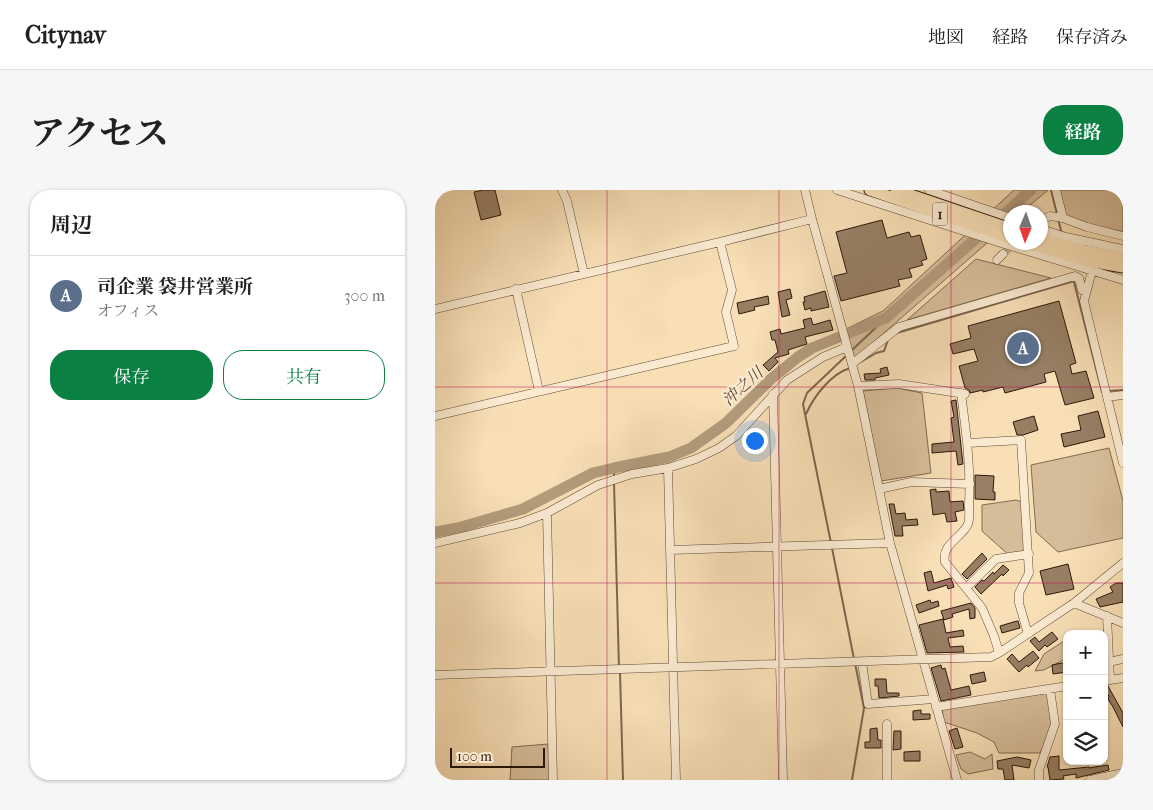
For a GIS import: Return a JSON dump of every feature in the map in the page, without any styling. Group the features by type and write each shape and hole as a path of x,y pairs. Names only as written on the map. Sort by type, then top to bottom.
{"highway":[{"name":"1","path":"870,190 1003,240"},
{"name":"1","path":"896,190 1003,226"},
{"path":"1048,241 1123,271"},
{"path":"1048,247 1085,255 1123,267"},
{"path":"1085,255 1123,257"}],"street":[{"path":"562,190 567,201 584,274"},
{"path":"805,190 858,386 890,543 957,780"},
{"path":"837,190 958,229 1003,240"},
{"path":"929,190 1003,215"},
{"path":"1056,190 1063,218"},
{"path":"1048,217 1063,218 1123,236"},
{"path":"435,309 812,219"},
{"path":"1048,231 1123,249"},
{"path":"435,416 734,346 726,312 732,290 720,242"},
{"path":"1033,250 1123,280"},
{"path":"997,260 1003,254"},
{"path":"1092,270 1084,300 1107,397 1119,428 1123,461"},
{"path":"852,364 899,327 1075,276 1079,278 1082,290 1086,292"},
{"path":"516,289 539,391"},
{"path":"435,543 497,530 547,513 597,484 632,474 668,468 719,448 736,436 787,380 817,361 847,347"},
{"path":"858,386 899,384 963,393 970,484 968,524 948,547 944,556 945,562 982,608 995,636 999,654"},
{"path":"773,394 783,780"},
{"path":"1107,397 1123,396"},
{"path":"968,442 1021,440 1029,573 1019,592 1019,603 1028,634"},
{"path":"668,468 676,780"},
{"path":"879,489 911,482 970,484"},
{"path":"547,513 553,780"},
{"path":"670,550 890,543"},
{"path":"966,588 996,559 1029,554"},
{"path":"435,675 991,657 999,654 1074,603 1123,563"},
{"path":"1074,603 1123,623"},
{"path":"1107,616 1109,662 1108,675"},
{"path":"1109,662 1123,659"},
{"path":"861,662 868,704 935,703 1063,687"},
{"path":"1108,681 1123,678"},
{"path":"1039,780 1039,770 1055,724 1050,689"},
{"path":"887,724 887,780"},
{"path":"1090,780 1123,773"}],"shaded area":[{"path":"1014,190 1048,190 1030,205 1003,205 1003,229 853,360 846,329 883,311"},
{"path":"1056,190 1123,190 1123,235 1066,219"},
{"path":"976,259 1051,278 907,320"},
{"path":"897,388 922,393 931,473 881,481 863,391"},
{"path":"1109,448 1123,501 1123,538 1058,552 1036,532 1031,465"},
{"path":"1016,500 1026,503 1025,551 1011,557 982,531 982,505"},
{"path":"1063,642 1063,660 1044,670 1035,671 1044,654"},
{"path":"1048,686 1055,724 1040,753 999,753 994,742 977,733 944,722 942,709"},
{"path":"548,744 550,780 510,780 512,747"},
{"path":"970,752 985,759 992,754 993,769 968,774 961,769 956,755"}],"building":[{"path":"495,190 501,215 481,220 474,192"},
{"path":"882,220 887,238 909,232 911,237 920,235 927,259 921,261 923,265 909,269 912,277 898,280 900,286 841,301 834,276 847,273 836,232"},
{"path":"790,289 792,298 786,300 790,315 782,317 778,292"},
{"path":"825,291 829,307 811,311 811,308 805,310 804,297"},
{"path":"768,296 769,304 754,307 755,310 739,314 737,303"},
{"path":"1059,301 1076,363 1070,365 1072,374 1086,371 1094,398 1065,405 1055,371 1044,374 1046,382 1005,393 1003,387 970,393 965,388 959,366 978,361 974,349 953,354 950,344 971,338 968,326"},
{"path":"811,318 813,325 830,320 833,330 805,337 807,344 788,350 789,354 775,358 778,362 769,371 763,365 778,352 775,340 772,340 770,332 780,329 781,334 805,328 803,320"},
{"path":"887,367 889,375 875,378 875,380 865,380 864,374 881,373 880,369"},
{"path":"956,400 963,464 958,465 956,451 932,453 932,444 954,442 951,418 954,417 951,401"},
{"path":"1098,411 1105,437 1064,447 1061,434 1081,430 1078,416"},
{"path":"1034,416 1038,430 1017,435 1013,422"},
{"path":"975,475 994,476 993,492 995,492 995,500 975,499"},
{"path":"936,489 936,492 949,491 950,502 963,501 964,510 955,512 957,521 947,522 945,513 933,515 930,490"},
{"path":"889,504 894,504 896,514 905,513 906,520 917,519 918,525 902,526 903,536 895,536"},
{"path":"982,553 987,559 967,579 962,574"},
{"path":"1068,564 1074,589 1046,595 1040,571"},
{"path":"1003,565 1009,570 1003,576 1002,574 981,594 975,587 993,572 994,574"},
{"path":"931,571 934,583 951,578 954,587 948,589 947,585 928,591 924,573"},
{"path":"1116,583 1123,583 1123,602 1100,607 1096,599 1113,592 1110,587"},
{"path":"930,600 931,603 938,601 939,606 919,613 916,605"},
{"path":"971,603 975,608 975,618 970,619 969,609 952,614 953,617 944,620 941,611"},
{"path":"943,619 946,633 963,630 964,636 948,638 950,647 963,646 964,652 927,653 919,625"},
{"path":"1018,621 1020,628 1002,633 1000,626"},
{"path":"1052,632 1058,639 1047,647 1045,645 1039,651 1030,641 1035,637 1039,642"},
{"path":"1033,651 1039,658 1019,672 1007,659 1012,654 1019,662"},
{"path":"1063,663 1063,673 1053,674 1052,665"},
{"path":"941,665 942,669 945,668 951,690 969,686 971,695 941,701 931,668"},
{"path":"984,672 986,681 972,684 970,675"},
{"path":"875,679 886,679 887,693 899,693 899,696 879,698"},
{"path":"1108,686 1123,713 1123,727 1108,699"},
{"path":"921,710 921,714 930,714 930,719 913,720 913,711"},
{"path":"877,728 878,740 881,740 881,748 865,748 865,742 870,742 870,729"},
{"path":"957,728 963,747 955,749 949,731"},
{"path":"894,731 901,731 901,749 893,750"},
{"path":"920,751 920,761 904,761 904,752"},
{"path":"1059,756 1059,770 1108,765 1109,770 1076,778 1076,774 1063,776 1064,779 1050,780 1047,767 1050,757"},
{"path":"1017,757 1031,760 1029,768 1012,765 1014,780 1005,780 1003,769 998,769 997,761"}],"waterway":[{"name":"沖之川","path":"435,532 458,528 523,509 593,473 669,457 691,448 726,423 771,379 798,357 812,348 886,318 1031,190"},
{"path":"1051,190 1057,214"},
{"path":"1058,219 1062,234"},
{"path":"897,333 1074,281"},
{"path":"1074,282 1102,392 1104,392"},
{"path":"851,351 886,318"},
{"path":"854,366 876,353 884,351 888,340"},
{"path":"831,543 803,404 807,393 848,354"},
{"path":"806,414 814,400 830,380 850,368"},
{"path":"1108,391 1123,390"},
{"path":"614,468 614,478"},
{"path":"614,482 619,668"},
{"path":"832,548 854,659"},
{"path":"852,780 864,708 855,663"},
{"path":"620,672 623,780"}],"tunnel":[{"path":"1003,254 1007,250"}],"place":[{"name":"司企業 袋井営業所","path":"1023,348"}]}
